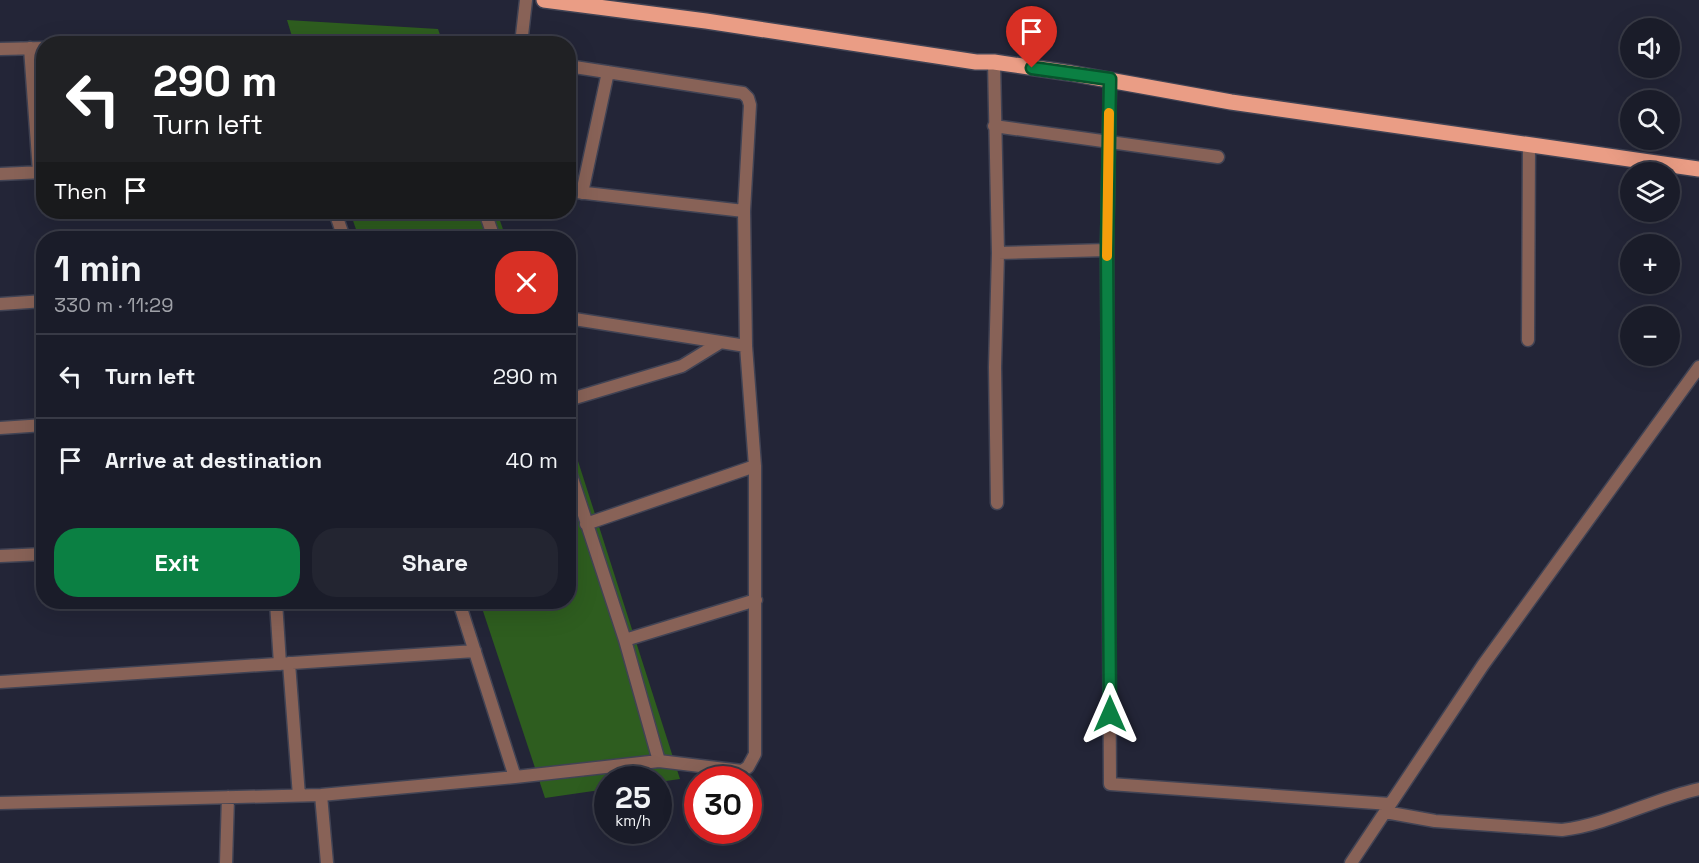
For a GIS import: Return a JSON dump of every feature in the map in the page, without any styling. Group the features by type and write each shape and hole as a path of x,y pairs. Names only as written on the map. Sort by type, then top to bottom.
{"main road":[{"path":"544,0 706,21 976,62 994,62 1110,79 1231,102 1699,169"}],"street":[{"path":"522,36 526,0"},
{"path":"30,48 36,116"},
{"path":"0,49 36,48"},
{"path":"994,62 998,253 994,367 997,503"},
{"path":"0,803 321,795 659,761 742,771 753,760 756,748 755,466 746,346 744,211 750,105 743,93 576,67"},
{"path":"582,193 608,72"},
{"path":"1110,79 1107,250 1110,784 1387,808 1435,821 1562,830 1603,822 1662,798 1699,789"},
{"path":"994,126 1218,157"},
{"path":"1528,144 1528,340"},
{"path":"0,174 36,172"},
{"path":"576,192 744,211"},
{"path":"998,253 1107,250"},
{"path":"0,304 36,302"},
{"path":"576,319 746,346"},
{"path":"576,398 682,366 721,342"},
{"path":"1351,863 1490,655 1699,367"},
{"path":"0,428 36,426"},
{"path":"586,524 755,466"},
{"path":"576,492 625,640 659,761"},
{"path":"0,556 36,554"},
{"path":"625,640 756,600"},
{"path":"277,609 299,796"},
{"path":"461,609 515,777"},
{"path":"0,682 475,651"},
{"path":"321,795 327,863"},
{"path":"226,863 228,797"}],"green space":[{"path":"287,20 438,29 440,36 292,36"},
{"path":"352,219 499,219 504,231 357,231"},
{"path":"576,455 680,779 672,780 672,766 594,766 594,791 545,798 482,609 576,609"}],"slow traffic":[{"path":"1107,256 1109,113"}],"route":[{"path":"1032,68 1110,79 1107,250 1110,714"}]}
